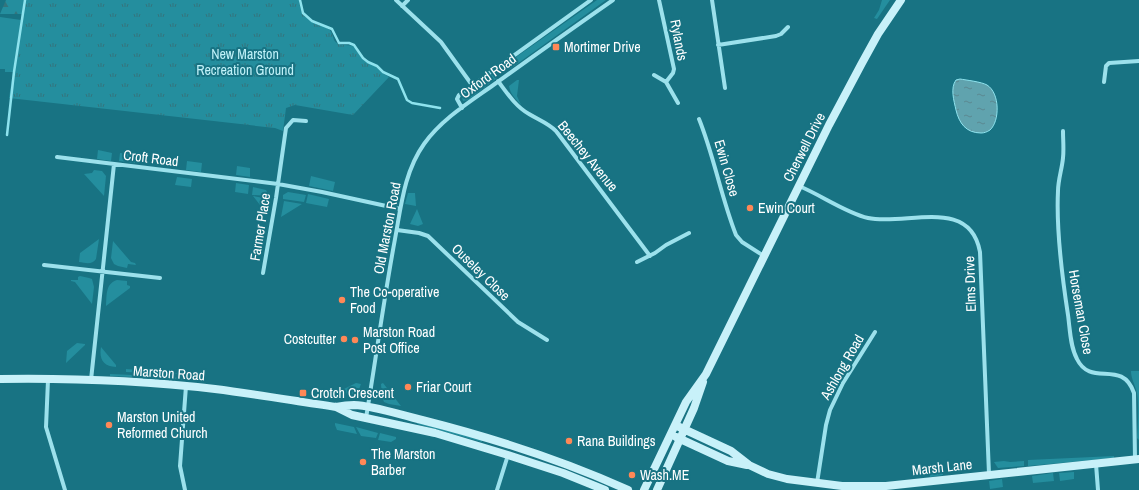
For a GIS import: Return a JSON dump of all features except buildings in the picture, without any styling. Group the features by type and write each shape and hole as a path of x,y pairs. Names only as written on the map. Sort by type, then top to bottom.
{"main road":[{"name":"Cherwell Drive","path":"657,490 685,430 706,374 764,256 862,63 878,34 901,0"},
{"name":"Cherwell Drive","path":"644,490 686,402 706,374"},
{"name":"Marston Road","path":"0,378 91,380 186,386 336,407 353,405 368,407 491,439 566,464 628,490"},
{"name":"Marston Road","path":"336,407 352,415 427,431 508,454 563,473 605,490"},
{"name":"Marsh Lane","path":"675,425 731,451 749,465 768,474 787,479 842,486 886,486 1137,459"},
{"name":"Marsh Lane","path":"671,434 728,461 749,465"}],"street":[{"path":"396,0 441,42 472,85"},
{"path":"402,6 408,0"},
{"name":"Oxford Road","path":"591,0 457,97 456,100 462,108 613,0"},
{"name":"Rylands","path":"659,0 674,69 673,73 666,82"},
{"path":"712,0 724,88"},
{"path":"718,45 776,36 788,28"},
{"path":"1104,82 1106,66 1109,63 1139,62"},
{"path":"654,75 666,82 678,102"},
{"name":"Beechey Avenue","path":"498,82 519,107 529,114 548,123 556,131 650,256"},
{"name":"Old Marston Road","path":"366,418 375,369 384,299 400,209 412,166 420,150 436,130 462,108"},
{"name":"Ewin Close","path":"699,119 706,136 710,155 736,235 742,242 764,256"},
{"name":"Farmer Place","path":"263,273 286,128 293,120 306,120"},
{"name":"Horseman Close","path":"1063,130 1063,159 1059,180 1058,204 1062,265 1072,344 1077,359 1086,370 1093,373 1118,374 1132,387 1134,393 1137,459"},
{"path":"57,157 114,164"},
{"name":"Croft Road","path":"91,380 114,164 278,184 400,209"},
{"name":"Elms Drive","path":"799,186 868,218 951,218 962,223 972,232 980,252 989,474"},
{"name":"Ouseley Close","path":"397,230 419,233 428,236 518,322 547,340"},
{"path":"637,262 689,233"},
{"path":"44,265 160,278"},
{"name":"Ashlong Road","path":"817,483 826,425 830,410 842,383 875,332"},
{"path":"48,380 46,427 65,490"},
{"path":"185,490 180,466 186,386"},
{"path":"488,448 491,439"},
{"path":"497,490 508,454"},
{"path":"1096,463 1098,490"},
{"path":"563,473 566,464"}],"green space":[{"path":"6,0 24,0 22,14 0,14"},
{"name":"New Marston Recreation Ground","path":"24,0 299,0 300,7 306,17 330,30 334,40 338,44 353,46 365,61 375,66 389,77 353,115 295,105 286,108 283,131 275,128 9,98"},
{"path":"597,0 606,0 510,69 508,65 500,71 499,69"},
{"path":"882,0 890,0 877,19 874,18 879,10"},
{"path":"0,17 21,20 13,72 5,72 5,69 0,69"},
{"path":"493,74 497,78 468,100 463,101 462,98 464,94"},
{"path":"519,80 517,96 521,105 512,94 509,86"},
{"path":"98,150 112,153 111,161 97,159"},
{"path":"120,153 136,155 135,163 119,161"},
{"path":"187,161 202,163 201,172 186,170"},
{"path":"237,166 250,168 250,177 236,175"},
{"path":"94,170 102,171 106,176 104,196 84,174 92,173"},
{"path":"311,176 335,182 333,191 309,186"},
{"path":"177,177 192,179 191,187 175,185"},
{"path":"236,183 249,185 248,194 235,192"},
{"path":"253,187 266,190 269,196 252,195"},
{"path":"288,192 306,195 304,202 283,199 283,195"},
{"path":"408,193 415,193 416,206 405,204"},
{"path":"308,194 329,199 327,207 306,203"},
{"path":"253,196 269,199 267,214"},
{"path":"284,201 302,204 281,217"},
{"path":"417,209 423,224 418,226 410,224"},
{"path":"99,239 96,259 89,263 79,262 80,253"},
{"path":"113,241 131,262 135,263 136,265 128,264 127,268 114,264 111,258"},
{"path":"80,276 92,279 94,287 92,304 75,282 71,281 78,280 78,277"},
{"path":"117,280 127,281 127,285 130,286 130,288 106,306 110,284"},
{"path":"77,343 85,345 66,363 67,351"},
{"path":"101,347 116,367 108,365 103,361 101,358"},
{"path":"126,369 201,375 201,378 176,374 126,372"},
{"path":"1131,371 1139,371 1139,440 1137,438 1137,393"},
{"path":"110,374 201,379 201,382 177,379 110,376"},
{"path":"356,383 361,384 358,392 354,394 340,393 340,391"},
{"path":"383,383 401,406 384,402 381,384"},
{"path":"417,422 482,440 482,442 417,424"},
{"path":"335,423 354,427 357,434 337,430"},
{"path":"356,427 378,433 376,438 361,436"},
{"path":"380,433 396,437 396,439 391,442 378,440"},
{"path":"1114,456 1114,458 1028,466 1028,460"},
{"path":"1024,461 1024,466 998,468 994,462"},
{"path":"942,467 943,475 930,477 929,469"},
{"path":"1074,472 1074,479 1060,481 1059,473"},
{"path":"1053,473 1054,481 1033,483 1032,476"},
{"path":"1002,479 1003,487 990,489 989,481"}],"water":[{"path":"960,79 985,84 994,94 997,114 996,120 989,131 984,133 976,133 967,129 961,123 957,115 953,95 954,83 956,80"}],"waterway":[{"path":"7,135 14,72 25,0"},
{"path":"300,0 303,13 312,21 332,29 339,43 349,43 354,45 363,58 368,62 377,66 383,72 398,79 407,100 412,103 440,108"}],"place":[{"name":"Mortimer Drive","path":"556,47"},
{"name":"Ewin Court","path":"750,208"},
{"name":"The Co-operative Food","path":"342,300"},
{"name":"Costcutter","path":"344,339"},
{"name":"Marston Road Post Office","path":"355,340"},
{"name":"Friar Court","path":"408,387"},
{"name":"Crotch Crescent","path":"303,393"},
{"name":"Marston United Reformed Church","path":"109,425"},
{"name":"Rana Buildings","path":"569,441"},
{"name":"The Marston Barber","path":"363,462"},
{"name":"Wash.ME","path":"632,475"}]}
